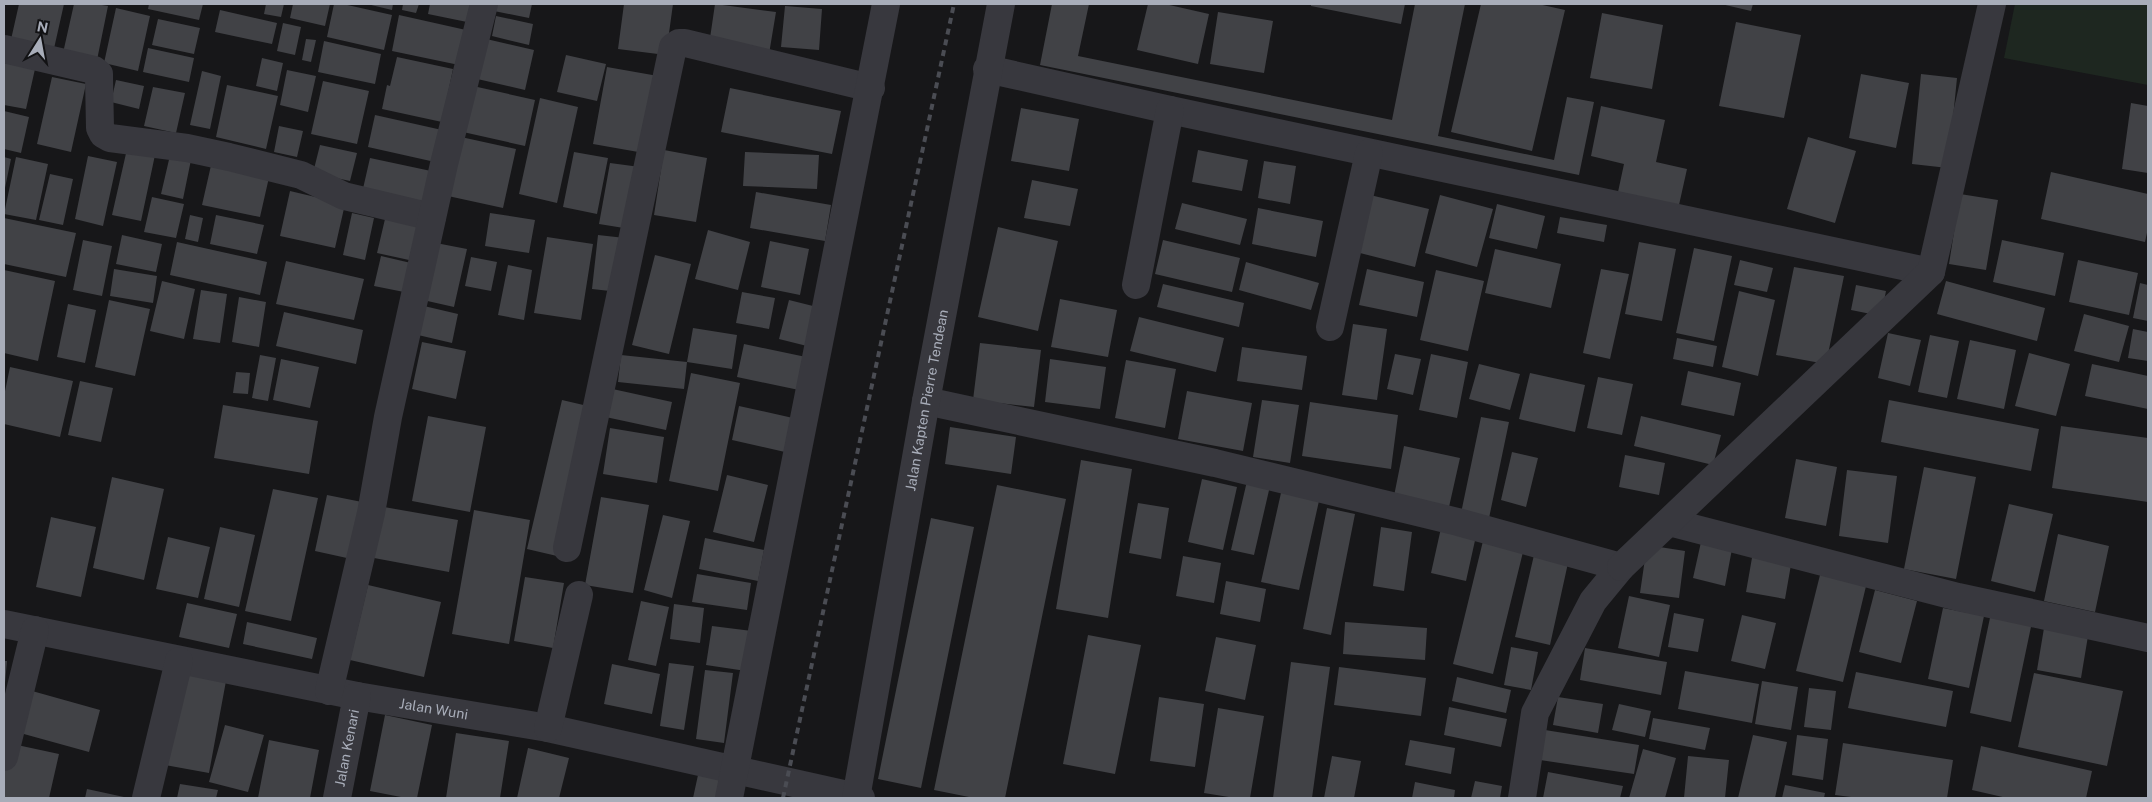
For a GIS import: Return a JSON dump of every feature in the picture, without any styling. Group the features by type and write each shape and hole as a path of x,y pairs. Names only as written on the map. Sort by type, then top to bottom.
{"street":[{"path":"329,691 371,513 388,417 432,217 484,4"},
{"path":"729,798 794,464 871,88 886,4"},
{"name":"Jalan Kapten Pierre Tendean","path":"858,798 926,401 987,69 1001,4"},
{"path":"1522,798 1535,713 1593,601 1621,567 1931,272 1992,4"},
{"path":"567,548 673,47 678,43 685,43 871,88"},
{"path":"4,49 94,70 99,74 100,128 103,134 110,138 187,148 229,157 301,175 344,196 432,217"},
{"path":"987,69 1170,110 1931,272"},
{"path":"1136,286 1170,110"},
{"path":"1330,327 1370,153"},
{"path":"926,401 1215,463 1458,522 1621,567"},
{"path":"1669,522 1958,597 2148,638"},
{"path":"548,728 579,595"},
{"name":"Jalan Wuni","path":"4,624 329,691 548,728 858,798"},
{"path":"4,757 35,630"},
{"path":"146,798 179,661"},
{"name":"Jalan Kenari","path":"337,798 357,696"}],"shaded area":[{"path":"2015,4 2148,4 2148,85 2004,58"}],"building":[{"path":"19,4 64,4 53,53 10,44"},
{"path":"74,4 108,6 97,60 63,53"},
{"path":"149,4 203,4 199,20 148,9"},
{"path":"266,4 284,4 281,17 264,14"},
{"path":"293,4 330,4 325,26 290,18"},
{"path":"334,4 343,4 392,15 384,50 327,37"},
{"path":"367,4 393,4 392,10"},
{"path":"403,4 419,4 416,13 402,10"},
{"path":"430,4 471,4 467,22 428,14"},
{"path":"491,4 532,4 529,18 489,10"},
{"path":"624,4 673,4 666,55 618,49"},
{"path":"715,4 776,12 769,54 709,45"},
{"path":"1052,4 1089,4 1078,56 1392,120 1415,4 1465,4 1438,136 1554,160 1567,97 1594,102 1579,175 1040,65"},
{"path":"1148,4 1165,4 1209,14 1198,64 1137,50"},
{"path":"1311,4 1405,4 1401,24 1311,6"},
{"path":"1481,4 1538,4 1565,10 1532,151 1451,132"},
{"path":"1721,4 1753,4 1751,11"},
{"path":"785,6 822,9 819,50 781,47"},
{"path":"116,8 150,16 138,71 104,63"},
{"path":"220,10 277,23 272,44 215,32"},
{"path":"1218,12 1273,21 1264,73 1210,64"},
{"path":"1602,13 1663,25 1652,89 1590,78"},
{"path":"399,15 466,30 459,65 392,51"},
{"path":"496,16 533,24 529,45 492,36"},
{"path":"158,19 200,28 194,54 152,45"},
{"path":"1736,22 1801,35 1784,118 1719,106"},
{"path":"283,23 301,27 295,55 277,51"},
{"path":"482,38 534,50 525,90 473,78"},
{"path":"306,39 316,40 311,62 302,60"},
{"path":"324,41 381,54 375,84 318,72"},
{"path":"148,48 194,58 189,82 143,72"},
{"path":"566,55 606,64 597,101 557,92"},
{"path":"397,57 453,69 442,122 382,109 387,85 390,86"},
{"path":"262,58 283,63 277,91 256,86"},
{"path":"4,63 35,69 26,109 4,105"},
{"path":"607,67 658,76 644,153 593,144"},
{"path":"287,70 316,76 308,112 280,105"},
{"path":"202,71 221,76 210,129 190,125"},
{"path":"1861,74 1909,83 1896,148 1849,138"},
{"path":"1921,74 1957,78 1948,168 1912,164"},
{"path":"52,77 86,84 71,152 37,144"},
{"path":"116,80 144,86 139,109 111,102"},
{"path":"323,81 369,91 357,144 311,134"},
{"path":"227,85 278,96 266,149 216,137"},
{"path":"473,86 535,100 525,146 463,132"},
{"path":"153,87 185,93 176,133 144,126"},
{"path":"730,88 841,111 832,154 721,132"},
{"path":"540,98 578,107 557,203 519,194"},
{"path":"2131,103 2148,106 2148,173 2122,169"},
{"path":"1601,106 1665,120 1656,162 1687,169 1679,205 1618,192 1624,164 1591,156"},
{"path":"1021,108 1079,119 1069,171 1011,161"},
{"path":"4,111 29,117 21,153 4,149"},
{"path":"375,115 442,130 435,162 368,147"},
{"path":"279,126 303,131 297,157 274,152"},
{"path":"461,137 516,149 503,208 448,196"},
{"path":"1808,137 1856,151 1835,223 1787,209"},
{"path":"320,145 357,153 350,181 313,173"},
{"path":"127,149 155,155 141,221 112,215"},
{"path":"664,150 707,158 696,222 654,215"},
{"path":"1198,150 1248,160 1242,191 1192,182"},
{"path":"171,151 192,155 183,199 161,194"},
{"path":"574,152 608,158 597,214 563,207"},
{"path":"745,152 819,155 817,189 743,186"},
{"path":"88,156 117,162 103,226 75,219"},
{"path":"4,157 11,159 5,188 4,188"},
{"path":"16,157 48,164 36,220 4,214"},
{"path":"370,158 431,171 423,206 362,193"},
{"path":"212,161 270,173 260,217 202,205"},
{"path":"1264,161 1296,166 1290,204 1258,198"},
{"path":"610,163 640,167 630,229 599,224"},
{"path":"2051,172 2148,194 2148,228 2145,242 2041,219"},
{"path":"50,174 73,179 63,225 39,220"},
{"path":"1032,180 1078,189 1070,226 1024,218"},
{"path":"290,191 345,204 335,248 280,236"},
{"path":"756,192 831,205 825,241 750,228"},
{"path":"1960,194 1998,200 1986,270 1949,264"},
{"path":"1370,195 1429,209 1415,267 1356,252"},
{"path":"1440,195 1493,209 1477,267 1425,253"},
{"path":"152,197 184,204 176,238 144,232"},
{"path":"1182,203 1247,219 1240,245 1175,229"},
{"path":"1497,204 1545,216 1537,249 1489,238"},
{"path":"1258,208 1323,221 1316,257 1252,244"},
{"path":"352,213 374,218 365,260 343,255"},
{"path":"490,213 535,220 529,253 485,246"},
{"path":"190,215 203,218 198,242 185,239"},
{"path":"216,215 264,225 257,254 210,244"},
{"path":"1560,217 1607,225 1604,242 1557,233"},
{"path":"4,218 76,233 66,277 4,264"},
{"path":"385,219 417,226 409,260 377,253"},
{"path":"998,227 1058,241 1038,331 978,317"},
{"path":"708,230 750,242 738,290 695,279"},
{"path":"122,235 162,244 156,272 116,264"},
{"path":"598,235 625,238 619,292 592,289"},
{"path":"547,237 593,244 581,320 534,313"},
{"path":"83,240 112,246 102,296 73,290"},
{"path":"1163,240 1240,258 1232,292 1155,274"},
{"path":"2002,240 2064,253 2055,296 1993,282"},
{"path":"770,241 809,249 800,295 761,287"},
{"path":"177,242 267,262 260,295 170,275"},
{"path":"1639,242 1676,249 1662,321 1625,314"},
{"path":"436,243 467,249 454,307 423,300"},
{"path":"1694,248 1732,256 1714,341 1676,333"},
{"path":"1495,249 1561,264 1551,308 1485,293"},
{"path":"655,255 691,264 669,354 632,345"},
{"path":"381,256 411,263 404,292 374,286"},
{"path":"471,257 497,262 491,291 465,286"},
{"path":"1740,260 1773,268 1767,292 1734,285"},
{"path":"2078,260 2138,273 2129,315 2069,302"},
{"path":"286,261 364,279 354,320 276,304"},
{"path":"1246,262 1319,283 1311,310 1239,290"},
{"path":"508,265 532,270 524,320 498,315"},
{"path":"1794,267 1844,276 1826,364 1776,355"},
{"path":"114,269 157,276 153,303 110,296"},
{"path":"1367,269 1424,282 1417,317 1359,305"},
{"path":"1601,269 1629,274 1610,359 1583,353"},
{"path":"4,270 55,281 38,361 4,353"},
{"path":"1436,270 1484,281 1468,351 1420,340"},
{"path":"162,281 195,289 184,339 150,331"},
{"path":"1946,281 2045,308 2037,341 1937,314"},
{"path":"2140,283 2148,285 2148,321 2133,318"},
{"path":"1163,284 1244,303 1239,327 1157,307"},
{"path":"1856,285 1886,291 1881,316 1851,310"},
{"path":"201,290 227,294 220,343 193,339"},
{"path":"1739,291 1775,300 1758,376 1722,367"},
{"path":"742,292 775,298 769,329 736,323"},
{"path":"239,297 266,302 259,347 232,342"},
{"path":"1060,299 1117,310 1108,357 1051,347"},
{"path":"109,300 150,309 135,376 95,367"},
{"path":"789,300 817,307 807,346 779,339"},
{"path":"68,304 96,310 85,363 57,357"},
{"path":"424,306 458,314 452,343 418,335"},
{"path":"284,312 363,330 356,364 276,346"},
{"path":"2084,314 2129,326 2119,362 2074,351"},
{"path":"1139,317 1224,338 1216,372 1130,351"},
{"path":"1353,324 1387,329 1377,400 1342,395"},
{"path":"693,328 737,335 732,369 687,362"},
{"path":"2133,329 2148,332 2148,361 2128,358"},
{"path":"1888,333 1921,340 1910,386 1878,378"},
{"path":"1930,335 1959,341 1947,398 1918,392"},
{"path":"1677,338 1717,346 1713,367 1673,359"},
{"path":"1970,340 2016,350 2004,409 1957,399"},
{"path":"422,342 466,351 456,399 412,389"},
{"path":"980,343 1041,350 1034,407 973,400"},
{"path":"744,344 806,357 799,390 737,377"},
{"path":"1242,347 1307,356 1302,390 1237,381"},
{"path":"2029,353 2070,364 2056,416 2015,406"},
{"path":"1395,354 1421,359 1413,395 1387,389"},
{"path":"1431,354 1468,362 1457,418 1419,410"},
{"path":"260,355 276,358 268,401 252,398"},
{"path":"621,355 687,362 684,389 618,382"},
{"path":"281,359 319,367 310,408 273,400"},
{"path":"1050,359 1106,367 1100,409 1045,402"},
{"path":"1126,360 1176,369 1165,428 1115,418"},
{"path":"1479,364 1520,374 1510,410 1469,399"},
{"path":"2092,364 2148,376 2148,409 2085,396"},
{"path":"10,367 73,381 60,437 4,424 4,396"},
{"path":"1688,371 1741,383 1734,416 1681,405"},
{"path":"236,372 250,373 248,394 233,393"},
{"path":"691,373 740,383 718,491 669,481"},
{"path":"1530,373 1585,385 1575,432 1519,419"},
{"path":"1598,377 1633,384 1622,435 1587,428"},
{"path":"80,381 113,388 101,442 68,435"},
{"path":"608,388 672,402 666,430 601,416"},
{"path":"1187,391 1252,403 1243,451 1178,439"},
{"path":"562,400 592,407 557,556 527,549"},
{"path":"1262,400 1299,405 1290,463 1253,457"},
{"path":"1889,400 2039,429 2031,471 1881,442"},
{"path":"1310,402 1398,415 1391,469 1302,456"},
{"path":"223,405 318,421 309,474 214,458"},
{"path":"739,406 793,418 785,452 732,440"},
{"path":"428,416 486,427 470,512 412,501"},
{"path":"1641,416 1721,435 1713,465 1634,446"},
{"path":"1481,417 1509,422 1488,523 1460,518"},
{"path":"2061,426 2148,438 2148,502 2052,488"},
{"path":"950,427 1016,437 1011,474 945,464"},
{"path":"610,428 664,437 657,483 603,474"},
{"path":"1404,446 1460,458 1449,507 1394,496"},
{"path":"1512,452 1538,458 1526,507 1501,500"},
{"path":"1625,455 1665,463 1659,495 1619,487"},
{"path":"1796,459 1837,467 1826,526 1785,518"},
{"path":"1081,460 1132,469 1108,618 1056,609"},
{"path":"1924,467 1976,477 1956,579 1904,569"},
{"path":"1847,470 1897,476 1888,543 1839,536"},
{"path":"727,475 768,485 754,542 713,532"},
{"path":"112,477 164,489 144,580 93,568"},
{"path":"1202,479 1237,487 1223,550 1188,542"},
{"path":"1247,481 1270,486 1254,555 1231,550"},
{"path":"1283,484 1321,492 1299,590 1261,582"},
{"path":"997,485 1066,499 1005,798 974,798 934,790"},
{"path":"273,489 318,498 291,621 245,611"},
{"path":"327,495 367,503 356,560 315,551"},
{"path":"601,497 649,505 633,593 585,585"},
{"path":"1138,503 1169,508 1161,559 1129,553"},
{"path":"2009,504 2053,514 2035,592 1991,581"},
{"path":"384,507 458,520 449,572 374,558"},
{"path":"1327,508 1355,514 1331,635 1303,629"},
{"path":"474,510 530,520 509,644 452,634"},
{"path":"663,515 690,521 672,598 644,590"},
{"path":"51,517 96,527 81,597 36,587"},
{"path":"931,518 974,527 921,788 878,779"},
{"path":"220,527 255,535 239,607 204,599"},
{"path":"1381,527 1412,532 1404,591 1373,586"},
{"path":"1441,528 1476,536 1466,581 1431,573"},
{"path":"2058,534 2109,546 2095,612 2044,601"},
{"path":"168,537 210,547 198,598 156,589"},
{"path":"705,538 764,550 758,581 699,569"},
{"path":"1483,541 1523,552 1493,674 1453,664"},
{"path":"1701,542 1732,549 1725,586 1693,578"},
{"path":"1647,545 1685,551 1679,598 1640,593"},
{"path":"1753,552 1792,559 1785,599 1746,592"},
{"path":"1534,555 1568,563 1550,645 1515,637"},
{"path":"1183,556 1221,563 1214,603 1176,596"},
{"path":"1821,571 1867,582 1843,682 1796,671"},
{"path":"697,574 751,583 747,610 692,602"},
{"path":"525,577 564,583 553,648 514,641"},
{"path":"1226,581 1266,589 1260,622 1220,614"},
{"path":"368,585 441,602 424,677 350,660"},
{"path":"1875,590 1917,601 1901,663 1859,652"},
{"path":"1629,596 1670,605 1659,657 1618,648"},
{"path":"641,601 669,607 656,666 628,660"},
{"path":"187,603 237,614 229,648 179,637"},
{"path":"674,604 704,608 700,643 670,639"},
{"path":"1943,608 1984,616 1969,688 1928,679"},
{"path":"1674,613 1704,619 1698,652 1668,647"},
{"path":"1991,613 2032,622 2011,722 1970,713"},
{"path":"1742,615 1776,623 1765,669 1731,661"},
{"path":"247,622 317,638 312,659 243,644"},
{"path":"1345,622 1427,628 1425,660 1343,654"},
{"path":"712,626 752,631 746,671 706,665"},
{"path":"2044,628 2088,636 2081,678 2037,670"},
{"path":"1088,635 1141,645 1115,774 1063,764"},
{"path":"1216,637 1256,645 1245,700 1205,691"},
{"path":"1511,647 1538,652 1531,690 1504,685"},
{"path":"1585,648 1667,662 1661,695 1580,680"},
{"path":"4,661 7,661 5,683 4,683"},
{"path":"1291,662 1330,667 1312,798 1273,798"},
{"path":"669,663 694,666 684,730 660,726"},
{"path":"612,664 660,674 652,714 604,704"},
{"path":"1339,667 1426,678 1421,716 1334,705"},
{"path":"705,670 733,673 724,743 696,739"},
{"path":"1685,671 1759,684 1752,723 1678,709"},
{"path":"181,672 226,681 209,773 165,765"},
{"path":"1856,672 1953,691 1946,727 1848,708"},
{"path":"2034,673 2123,691 2107,766 2018,747"},
{"path":"1457,677 1511,690 1506,713 1452,701"},
{"path":"1762,681 1798,687 1791,730 1755,724"},
{"path":"1809,688 1836,691 1831,730 1804,727"},
{"path":"25,689 100,710 89,752 13,731"},
{"path":"1159,697 1204,704 1195,767 1150,761"},
{"path":"1558,697 1603,704 1598,733 1553,725"},
{"path":"1619,704 1651,711 1645,737 1612,730"},
{"path":"1449,707 1507,719 1501,747 1444,735"},
{"path":"1218,708 1264,716 1250,798 1235,798 1204,793"},
{"path":"385,715 432,725 417,798 406,798 370,791"},
{"path":"1653,718 1710,728 1705,750 1649,739"},
{"path":"225,725 264,735 248,792 209,782"},
{"path":"1545,730 1639,745 1634,774 1540,760"},
{"path":"456,733 509,741 500,798 446,798"},
{"path":"1753,735 1787,742 1775,798 1738,798"},
{"path":"1797,735 1828,739 1823,780 1792,775"},
{"path":"269,740 319,750 310,798 258,798"},
{"path":"1410,740 1455,748 1451,774 1405,765"},
{"path":"8,743 59,754 49,798 4,797 4,761"},
{"path":"1843,743 1953,760 1947,798 1859,798 1835,795"},
{"path":"1981,746 2092,771 2086,798 2007,798 1972,790"},
{"path":"528,748 569,758 559,798 517,798"},
{"path":"1643,749 1676,758 1665,798 1629,798"},
{"path":"1332,756 1361,761 1354,798 1324,798"},
{"path":"1688,756 1729,760 1725,798 1684,798"},
{"path":"1548,772 1623,786 1620,798 1543,798"},
{"path":"698,775 724,780 721,798 693,798"},
{"path":"1475,781 1502,786 1500,798 1471,798"},
{"path":"1415,782 1455,790 1454,798 1412,798"},
{"path":"180,784 218,790 216,798 177,798"},
{"path":"1785,785 1825,793 1824,798 1782,798"},
{"path":"87,789 124,797 124,798 85,798"}],"railway":[{"path":"783,798 954,4"}]}
